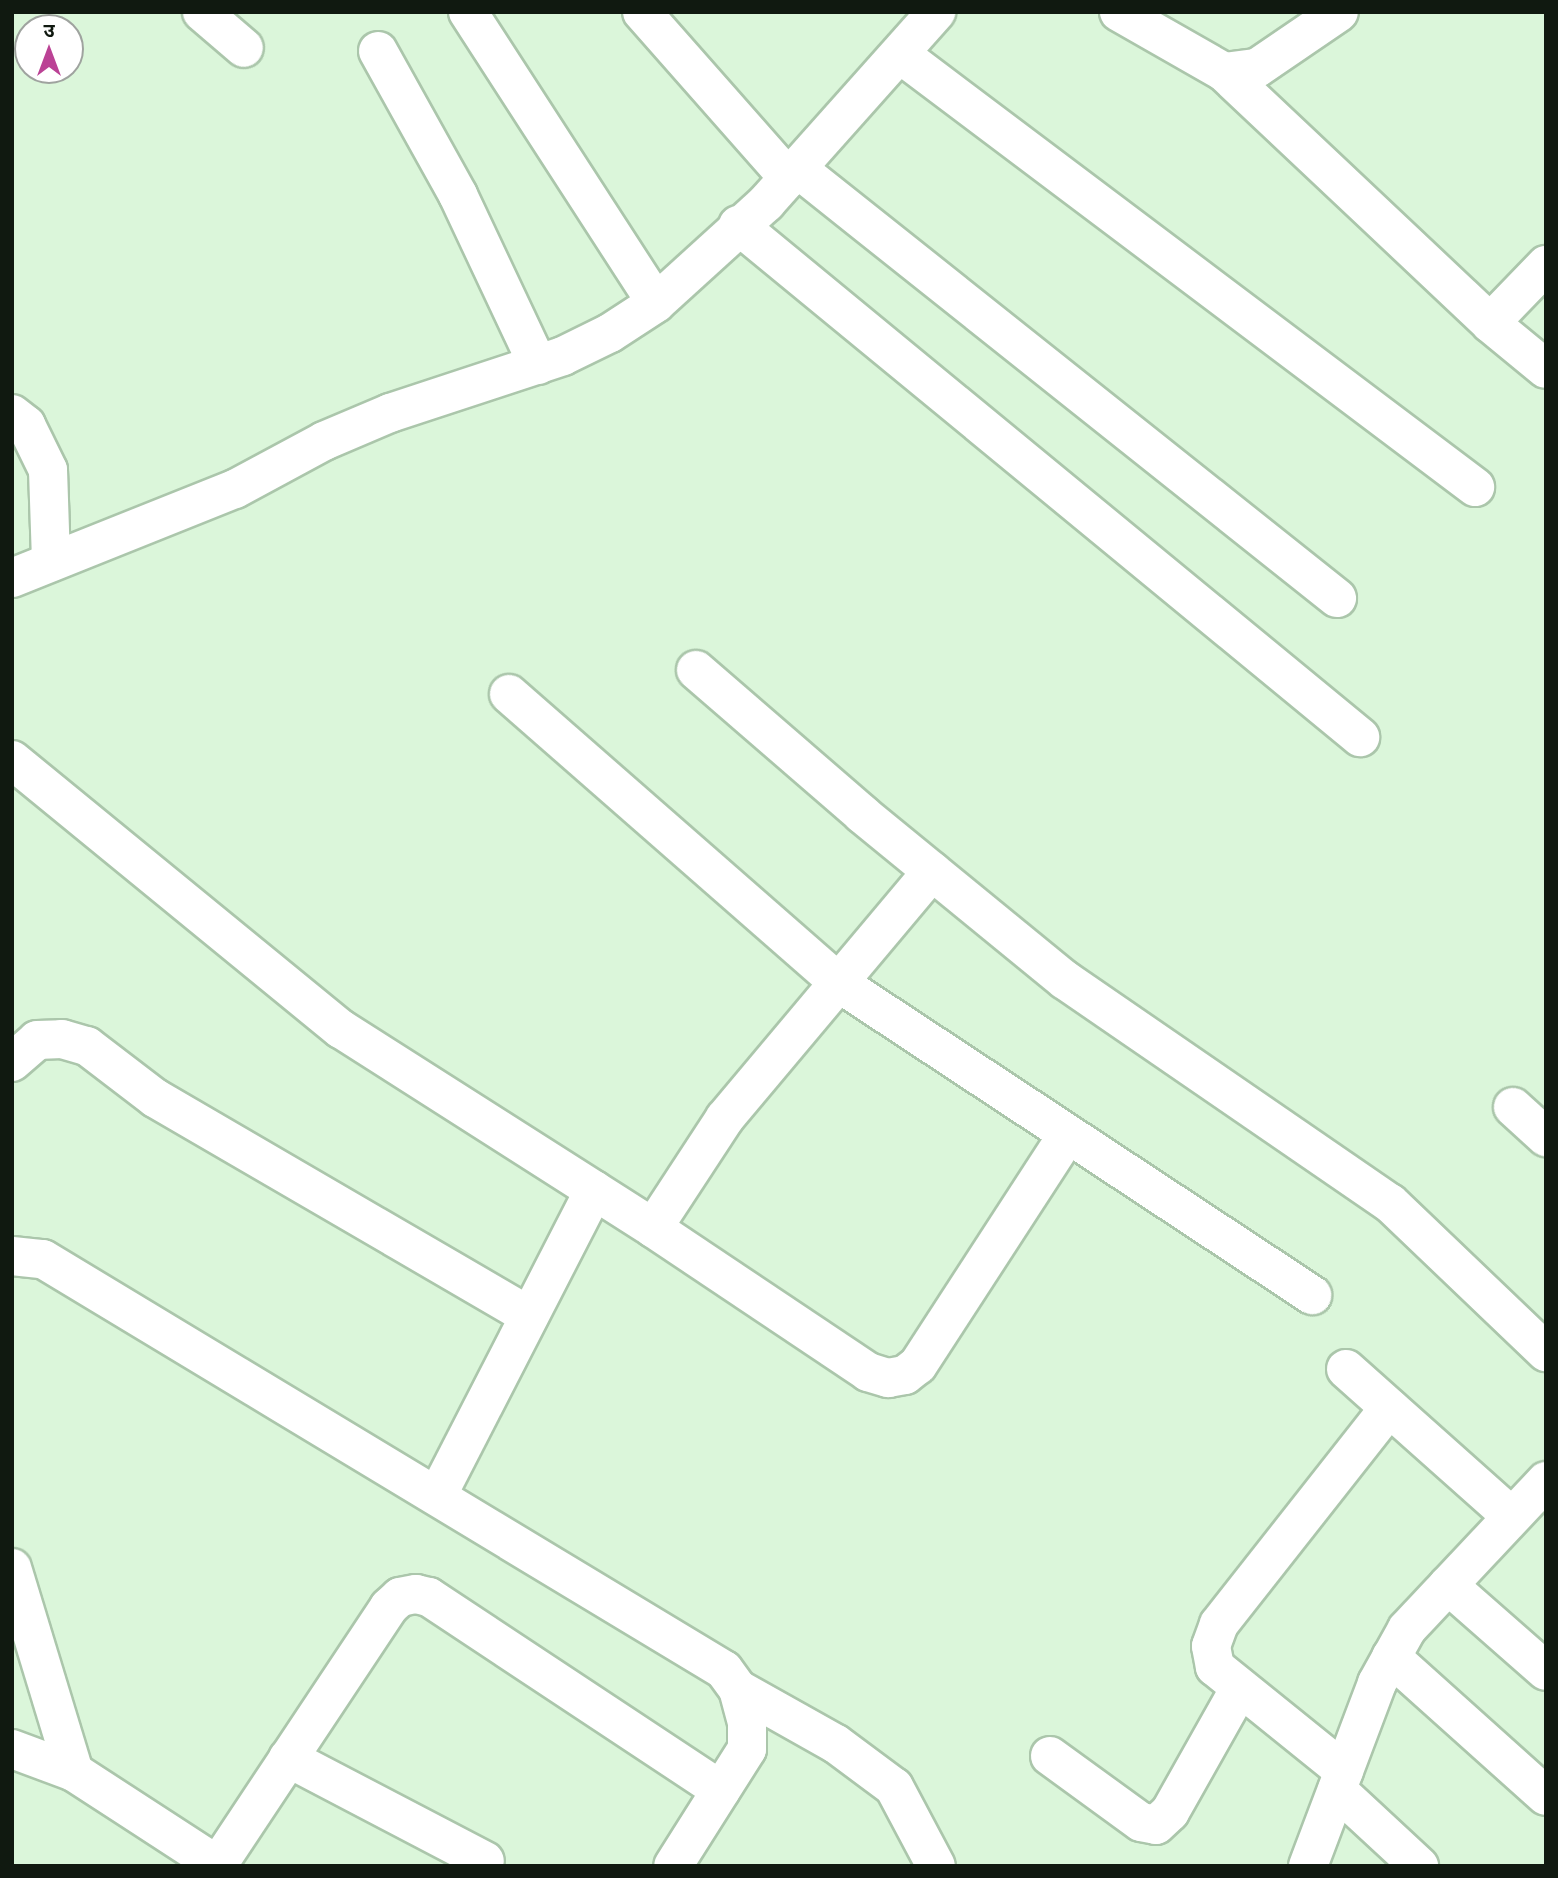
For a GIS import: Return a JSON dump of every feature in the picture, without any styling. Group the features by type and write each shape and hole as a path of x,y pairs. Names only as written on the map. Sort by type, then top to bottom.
{"street":[{"path":"202,12 244,48"},
{"path":"468,12 656,303"},
{"path":"642,12 793,174 1337,598"},
{"path":"12,578 235,489 324,441 390,413 538,365 610,333 656,303 793,174 936,12"},
{"path":"1119,12 1224,72 1490,323 1546,369"},
{"path":"1224,72 1257,68 1339,12"},
{"path":"378,51 458,195 538,365"},
{"path":"900,54 1475,487"},
{"path":"738,225 1360,737"},
{"path":"1490,323 1546,265"},
{"path":"12,414 26,425 48,470 51,562"},
{"path":"695,670 1065,980 1390,1203 1546,1352"},
{"path":"509,694 839,983 1312,1295"},
{"path":"12,760 341,1029 653,1228 867,1372 888,1378 905,1375 918,1365 1068,1134"},
{"path":"653,1228 725,1118 932,871"},
{"path":"12,1062 37,1040 62,1039 88,1046 155,1098 529,1316"},
{"path":"1513,1107 1546,1138"},
{"path":"437,1496 594,1190"},
{"path":"12,1256 43,1259 724,1670 738,1689 747,1723 747,1749 673,1866"},
{"path":"1346,1369 1512,1517"},
{"path":"1389,1408 1219,1624 1211,1657 1215,1667 1340,1780 1419,1866"},
{"path":"1308,1866 1391,1657 1407,1629 1546,1481"},
{"path":"12,1569 19,1605 74,1772"},
{"path":"1448,1586 1546,1671"},
{"path":"12,1749 74,1772 218,1865 389,1607 400,1597 416,1594 429,1597 721,1790"},
{"path":"1391,1657 1546,1796"},
{"path":"1050,1756 1140,1822 1156,1825 1170,1812 1240,1688"},
{"path":"738,1689 836,1744 894,1787 936,1866"},
{"path":"288,1758 485,1861"}]}
